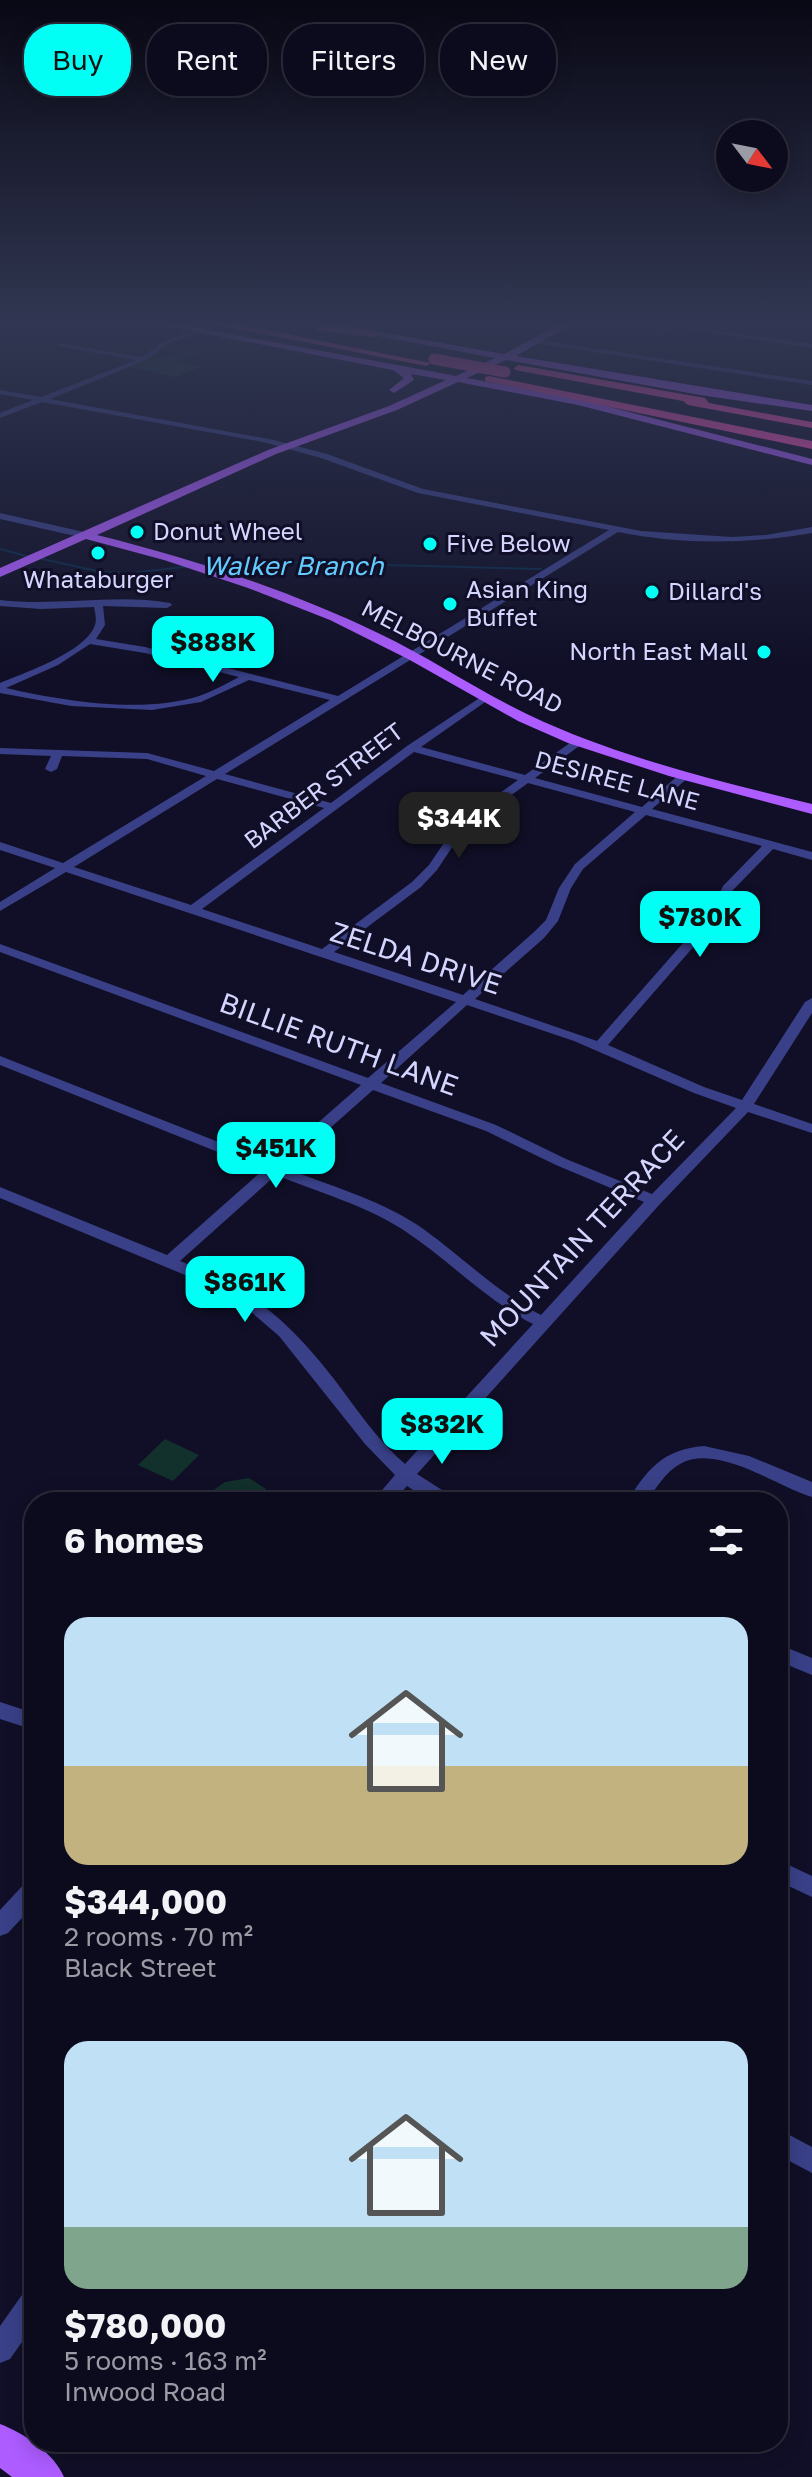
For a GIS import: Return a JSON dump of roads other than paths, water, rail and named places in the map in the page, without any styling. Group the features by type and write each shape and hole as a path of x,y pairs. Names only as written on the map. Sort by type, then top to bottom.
{"highway":[{"path":"772,440 812,448"}],"main road":[{"path":"0,573 294,440"},
{"path":"281,446 300,440"},
{"path":"726,440 812,462"},
{"name":"MELBOURNE ROAD","path":"84,535 206,570 301,604 414,656 484,698 578,742 812,809"},
{"path":"0,2443 44,2477"}],"street":[{"path":"248,440 324,456 421,491 616,530 704,540 766,538 812,530"},
{"name":"MELBOURNE ROAD","path":"0,516 84,535"},
{"path":"0,907 616,530"},
{"path":"0,603 35,607 133,601 167,605"},
{"path":"0,688 89,641 100,626 97,603"},
{"path":"89,641 145,650 342,700"},
{"path":"0,688 54,702 167,705 211,695 248,676"},
{"name":"BARBER STREET","path":"192,910 411,748 484,698"},
{"path":"323,954 417,884 432,869 451,836 460,827 578,742"},
{"name":"DESIREE LANE","path":"411,748 812,856"},
{"path":"0,751 147,756 332,807"},
{"path":"51,769 58,752"},
{"path":"169,1262 552,921 565,888 579,867 685,775"},
{"path":"600,1046 718,911 727,889 770,845"},
{"name":"ZELDA DRIVE","path":"0,846 600,1046 745,1107 812,1129"},
{"name":"BILLIE RUTH LANE","path":"0,948 491,1128 571,1167 654,1201"},
{"name":"MOUNTAIN TERRACE","path":"390,1492 654,1201 745,1107 812,1002"},
{"path":"0,1060 275,1168 407,1225 487,1291 544,1323"},
{"path":"2,1196 169,1262 241,1296 282,1328 405,1475 431,1492"},
{"path":"645,1492 675,1458 700,1451 728,1456 812,1490"},
{"path":"788,1656 812,1667"},
{"path":"0,1710 24,1718"},
{"path":"788,1875 812,1887"},
{"path":"0,1926 24,1900"},
{"path":"788,2147 812,2161"},
{"path":"0,2349 24,2316"}],"waterway":[{"name":"Walker Branch","path":"0,549 30,557"},
{"name":"Walker Branch","path":"38,558 101,572 132,573 191,566"},
{"name":"Walker Branch","path":"200,565 235,561 541,569"}],"place":[{"name":"Donut Wheel","path":"137,532"},
{"name":"Five Below","path":"430,544"},
{"name":"Whataburger","path":"98,553"},
{"name":"Dillard's","path":"652,592"},
{"name":"Asian King Buffet","path":"450,604"},
{"name":"North East Mall","path":"764,652"}]}
